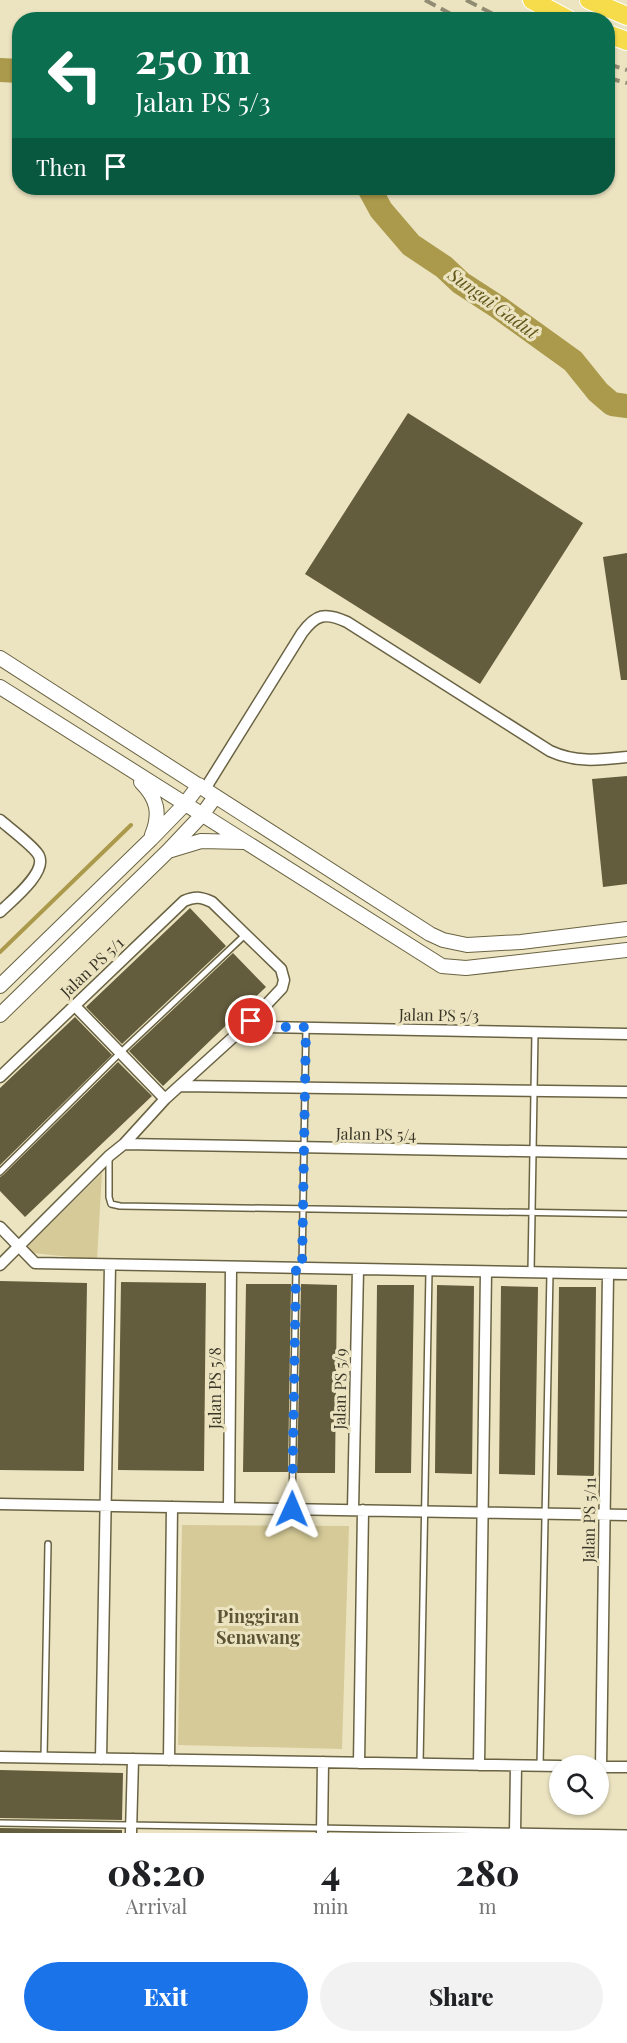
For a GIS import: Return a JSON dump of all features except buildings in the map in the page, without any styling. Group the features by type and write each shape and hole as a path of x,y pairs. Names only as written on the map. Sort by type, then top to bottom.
{"highway":[{"path":"532,0 554,12"},
{"path":"589,0 627,16"}],"street":[{"path":"1,1011 168,851 202,815 206,790 311,621 327,616 347,622 564,758 577,760 627,757"},
{"path":"0,658 430,934 443,940 467,945 521,942 627,930"},
{"path":"0,687 442,966 466,968 627,950"},
{"path":"130,771 150,791 155,801 158,812 157,824 151,839"},
{"path":"0,986 185,804 206,790"},
{"path":"0,820 39,854 41,865 37,874 0,912"},
{"path":"168,851 201,841 246,842"},
{"name":"Jalan PS 5/1","path":"0,1077 184,901 192,897 212,902 246,934"},
{"path":"0,1265 109,1156 124,1144 165,1099 251,1021 282,988 284,980 280,969 246,934"},
{"path":"74,1005 165,1099"},
{"name":"Jalan PS 5/3","path":"251,1021 265,1027 627,1034"},
{"path":"180,1086 627,1092"},
{"name":"Jalan PS 5/4","path":"124,1144 627,1153"},
{"path":"0,1227 35,1263 627,1274"},
{"path":"101,1759 110,1265"},
{"name":"Jalan PS 5/8","path":"229,1508 231,1267"},
{"name":"Jalan PS 5/9","path":"358,1269 359,1763"},
{"path":"479,1765 486,1272"},
{"name":"Jalan PS 5/11","path":"600,1755 608,1274"},
{"path":"0,1504 627,1515"},
{"path":"169,1760 172,1507"},
{"path":"0,1757 549,1766"},
{"path":"132,1829 133,1759"},
{"path":"322,1830 323,1762"},
{"path":"515,1832 516,1766"},
{"path":"609,1767 627,1767"}],"lane":[{"path":"0,1172 120,1053 246,934"},
{"path":"292,1509 299,1268 303,1209 306,1027"},
{"path":"531,1272 535,1032"},
{"path":"109,1156 109,1197 111,1204 120,1206 627,1214"},
{"path":"420,1764 429,1271"},
{"path":"540,1766 550,1273"},
{"path":"44,1758 48,1544"},
{"path":"0,1823 132,1829 627,1833"}],"shaded area":[{"path":"102,1173 97,1260 33,1253 28,1246"},
{"path":"182,1525 349,1526 342,1749 178,1745"}],"waterway":[{"name":"Sungai Gadut","path":"0,70 12,71"},
{"name":"Sungai Gadut","path":"373,195 381,210 411,245 573,361 598,392 612,404 627,406"},
{"path":"0,952 131,825"}],"railway":[{"path":"425,0 447,12"},
{"path":"466,0 489,12"},
{"path":"615,66 627,70"},
{"path":"615,80 627,83"}],"district":[{"name":"Pinggiran Senawang","path":"258,1627"}],"route":[{"path":"251,1021 265,1027 306,1027 302,1268 296,1268 292,1509"}]}
